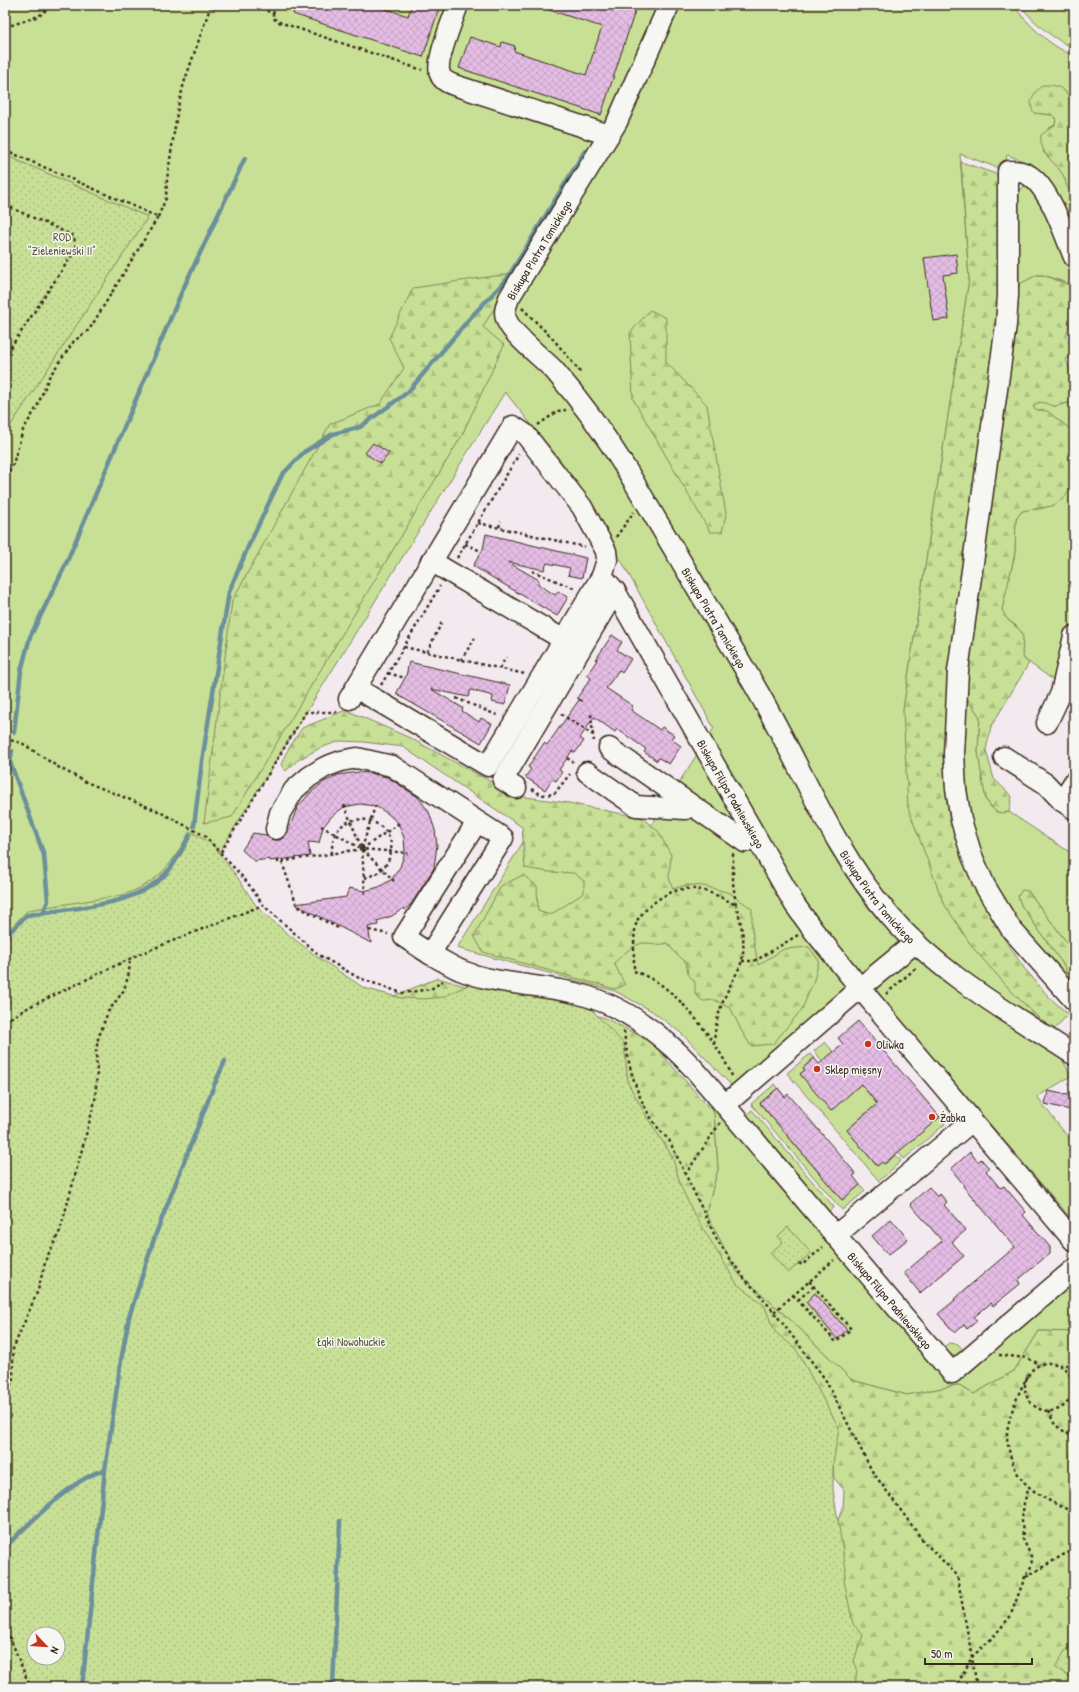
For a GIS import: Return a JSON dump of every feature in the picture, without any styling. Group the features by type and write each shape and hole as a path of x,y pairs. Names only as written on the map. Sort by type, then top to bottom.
{"street":[{"path":"458,5 439,60 439,72 441,76 454,85 609,135"},
{"name":"Biskupa Piotra Tomickiego","path":"670,5 623,109 609,135 511,295 505,312 506,320 512,329 552,368 604,434 764,701 792,752 817,804 842,848 870,890 890,916 916,942 959,978 1074,1055"},
{"path":"1074,257 1042,187 1030,176 1024,173 1008,171 1008,295 1006,325 958,671 954,754 956,789 961,820 972,856 985,886 1011,929 1074,1000"},
{"path":"516,788 502,780 547,704 608,583 606,552 582,507 527,436 513,426 431,560 353,694 373,698 488,766 591,595 608,583"},
{"path":"431,560 564,640"},
{"name":"Biskupa Filipa Padniewskiego","path":"608,583 795,905 813,930 866,995 1074,1241"},
{"path":"1047,723 1061,693 1074,636"},
{"path":"609,748 745,842 755,836"},
{"path":"1004,757 1046,784 1068,805 1074,782"},
{"path":"276,829 280,813 294,790 309,777 325,767 341,760 357,758 392,766 503,838 446,962"},
{"path":"580,771 636,806 685,808 688,803"},
{"name":"Biskupa Filipa Padniewskiego","path":"477,822 404,937 446,962 481,976 580,994 622,1010 668,1042 695,1070 731,1102 841,1243 952,1373 1074,1269"},
{"path":"731,1102 866,995 916,942"},
{"path":"841,1243 972,1121"}],"path":[{"path":"5,25 12,25 39,16 52,5"},
{"path":"5,478 13,464 23,430 37,407 49,377 74,341 89,330 158,217 166,198 166,179 178,107 184,82 211,5"},
{"path":"256,5 273,14"},
{"path":"276,5 273,18 279,22 441,76"},
{"path":"5,150 158,217"},
{"path":"5,205 74,236 76,250 5,356"},
{"path":"373,698 478,523 527,436 558,411 568,410 580,402"},
{"path":"478,523 606,552 643,498"},
{"path":"499,527 501,521"},
{"path":"537,536 538,531"},
{"path":"465,544 482,551"},
{"path":"532,571 591,595"},
{"path":"427,652 443,620"},
{"path":"462,660 475,638"},
{"path":"404,647 524,673"},
{"path":"500,668 506,657"},
{"path":"388,673 405,678"},
{"path":"221,852 306,712 338,712 353,694"},
{"path":"456,698 515,722"},
{"path":"547,704 593,735"},
{"path":"593,712 591,716 594,746 602,751 609,748"},
{"path":"5,739 22,744 58,767 86,782 158,811 205,836 221,852 263,905 319,955 359,978 402,993 431,989 446,962"},
{"path":"516,788 520,782 541,795 552,795 580,771"},
{"path":"362,849 376,803"},
{"path":"344,805 362,849 364,894"},
{"path":"332,854 332,845 335,834 340,828 357,819 376,822 386,832 390,842 390,856 386,865 382,869 370,877 364,878"},
{"path":"362,849 401,822"},
{"path":"321,826 362,849 394,881"},
{"path":"714,1045 714,1028 720,1006 742,962 744,947 743,933 736,905 733,869 735,835"},
{"path":"278,860 278,862 282,862 362,849 408,853"},
{"path":"282,862 297,906 338,928 338,926"},
{"path":"685,1175 731,1102 731,1072 705,1031 684,1004 663,986 634,971 637,921 649,906 667,893 689,888 722,897 736,905"},
{"path":"5,1020 130,958 199,929 263,905"},
{"path":"742,962 760,958 796,936 813,930"},
{"path":"5,1403 13,1378 13,1349 38,1290 46,1259 60,1231 95,1101 97,1072 96,1052 98,1039 108,1012 124,990 129,973 130,958"},
{"path":"866,995 882,997 922,963"},
{"path":"622,1010 625,1042 638,1096 657,1129 668,1140 717,1240 746,1281 756,1290 774,1312 825,1379 872,1471 924,1542 957,1575 977,1687"},
{"path":"774,1312 809,1281 841,1243"},
{"path":"799,1263 802,1265 841,1243"},
{"path":"793,1294 836,1342 851,1329 809,1281"},
{"path":"798,1300 814,1286"},
{"path":"998,1355 1027,1358 1041,1365"},
{"path":"1074,1365 1059,1365 1050,1363 1041,1365 1034,1369 1022,1385 1007,1436 1017,1472 1029,1487 1055,1503 1074,1512"},
{"path":"1028,1376 1025,1386 1026,1394 1031,1402 1038,1408 1048,1411 1057,1410 1062,1407 1071,1397 1073,1387 1072,1378 1066,1370 1059,1365"},
{"path":"1048,1411 1055,1425 1074,1438"},
{"path":"956,1687 972,1657 993,1638 1010,1617 1032,1565 1031,1556 1023,1539 1022,1527 1024,1503 1029,1487"},
{"path":"1026,1577 1053,1560 1074,1550"},
{"path":"5,1625 30,1687"}],"green space":[{"path":"7,5 1013,5 1048,41 1074,56 1074,67 1070,72 1074,77 1074,100 1071,100 1065,91 1034,113 1053,115 1056,119 1055,125 1049,128 1043,152 1061,171 1068,188 1074,192 1074,213 1070,210 1063,213 1037,169 1029,163 1007,155 1004,170 960,154 969,279 903,710 1013,993 1041,1020 1071,1076 1037,1097 1074,1145 1074,1222 863,976 733,1087 681,1033 652,1011 615,991 457,948 548,802 651,826 714,728 622,562 561,461 505,392 212,864 5,1016 5,9"},
{"path":"1020,5 1074,5 1074,48 1044,30"},
{"path":"1043,85 1056,86 1063,90 1071,100 1074,100 1074,192 1068,189 1060,170 1048,157 1042,147 1041,135 1055,125 1056,119 1052,115 1034,113 1032,109 1032,98"},
{"name":"ROD \"Zieleniewski II\"","path":"5,155 148,217 5,434"},
{"path":"961,162 1002,176 1004,295 945,785 977,891 1003,937 1024,968 1049,997 1068,1014 1055,1029 1041,1020 1013,993 973,948 943,902 908,808 903,710 969,279"},
{"path":"1027,185 1049,209 1074,269 1073,285 1044,275 1037,275 1014,287 1016,195 1019,190"},
{"path":"515,273 483,327 504,345 461,437 232,817 204,823 232,601 330,424 380,404 404,368 389,338 413,288"},
{"path":"1037,275 1042,275 1066,284 1074,285 1074,323 1069,326 1066,337 1074,349 1074,356 1066,359 1074,382 1074,402 1054,406 1041,402 1035,404 1033,407 1037,410 1047,411 1074,432 1074,484 1064,498 1052,506 1022,511 1016,519 1015,553 1002,610 1007,619 1021,631 1023,637 1022,654 1024,659 1029,663 991,727 986,750 994,779 1012,796 1009,812 1003,813 996,812 986,800 978,752 980,717 964,694 1014,287"},
{"path":"650,310 666,318 666,362 707,405 726,514 722,532 710,532 633,399 630,333"},
{"path":"1040,402 1055,406 1074,402 1074,432 1047,412 1037,410 1033,407 1035,404"},
{"path":"1074,484 1074,623 1059,684 1024,659 1020,631 1015,625 1005,618 1002,609 1014,559 1015,526 1020,513 1025,510 1040,509 1052,504 1064,496"},
{"path":"964,694 980,717 978,752 986,800 991,807 1003,813 1009,812 1074,855 1074,952 1028,891 1018,896 1021,905 1065,967 1067,974 1063,977 1017,925 989,882 969,824 961,747"},
{"path":"346,710 410,738 488,780 512,795 569,803 642,818 658,831 671,855 669,878 673,889 686,885 704,886 730,893 752,909 752,930 758,965 784,949 809,947 819,961 814,980 802,1009 773,1044 751,1046 731,1009 715,1000 703,1001 695,994 695,982 688,974 686,962 675,953 668,943 641,944 633,947 625,953 614,963 625,985 615,989 483,952 474,936 501,886 523,875 537,886 538,911 550,915 584,893 584,881 574,873 549,872 525,868 522,827 403,747 364,742 340,741 320,748 298,760 286,771 281,765 286,753 302,728"},
{"name":"Łąki Nowohuckie","path":"190,831 213,845 262,912 316,956 364,988 401,998 425,999 443,997 476,981 565,998 592,1010 624,1044 628,1083 648,1119 672,1156 681,1187 693,1212 737,1284 764,1305 775,1332 796,1349 839,1428 833,1464 833,1490 846,1570 844,1581 853,1624 863,1635 854,1661 857,1668 855,1687 5,1687 5,934 28,910 123,895 136,890 156,878 177,853"},
{"path":"1022,890 1028,891 1074,952 1074,987 1063,977 1067,974 1065,967 1021,905 1018,896"},
{"path":"438,978 468,987 547,1000 605,1018 650,1041 714,1113 718,1169 706,1213 736,1271 795,1324 852,1380 907,1395 957,1385 974,1394 1014,1371 1039,1331 1074,1332 1074,1687 840,1687 830,1538 843,1509 844,1490 834,1478 833,1464 381,1001"},
{"path":"825,1042 910,1142 940,1117 945,1124 904,1159 866,1113 847,1130 877,1166 882,1162 885,1164 896,1155 901,1161 879,1181 787,1073 810,1054 814,1058 803,1068 805,1070 800,1074 831,1110 832,1073 814,1051"},
{"path":"775,1084 778,1088 760,1104 842,1200 860,1185 865,1191 842,1210 751,1104"},
{"path":"709,1102 714,1103 951,1384 1074,1280 1074,1332 1039,1331 1014,1371 974,1394 957,1385 907,1395 852,1380 795,1324 736,1271 706,1213 718,1169 714,1113"},
{"path":"752,1110 834,1207 826,1214 744,1117"},
{"path":"788,1227 811,1253 788,1273 770,1253 783,1242 778,1236"},
{"path":"949,1343 958,1344 966,1353 953,1355 947,1354 941,1350"},
{"path":"1074,1644 1074,1680 1055,1667 1065,1651"}],"building":[{"path":"296,5 373,5 408,16 412,5 440,5 423,57 293,14"},
{"path":"541,5 637,5 601,115 459,68 470,37 501,47 502,42 515,46 514,51 586,75 602,27 540,7"},
{"path":"956,254 958,273 943,275 949,319 933,321 924,258"},
{"path":"373,443 389,453 381,464 365,453"},
{"path":"486,534 586,558 582,578 568,575 570,568 547,563 544,570 508,562 539,580 538,584 555,595 558,591 568,597 557,616 473,566 483,549"},
{"path":"612,635 622,642 617,650 631,659 622,673 619,670 606,688 633,706 631,710 660,730 662,727 674,735 671,739 681,746 669,764 659,758 657,761 644,752 646,749 617,729 615,732 594,717 580,738 584,741 575,753 572,751 559,770 562,772 556,781 552,779 545,790 525,777 531,769 528,767 544,743 547,745 579,700 582,701 577,698 591,678 587,675"},
{"path":"409,662 510,685 505,705 492,702 493,696 471,690 468,697 431,689 463,708 462,711 479,722 481,718 492,724 481,743 396,694 406,676"},
{"path":"358,772 387,777 418,797 429,812 435,830 437,845 434,868 412,903 405,910 404,908 392,916 377,921 378,925 368,927 371,943 295,904 346,897 349,888 364,891 379,887 392,879 400,867 405,852 404,838 398,823 387,813 375,806 360,804 344,807 332,816 323,827 319,843 308,842 310,856 270,861 270,859 254,861 242,850 253,833 266,835 274,840 280,840 287,834 297,808 310,793 324,782 338,775"},
{"path":"858,1021 940,1117 884,1164 882,1162 877,1166 847,1130 877,1104 861,1084 831,1111 800,1074 805,1070 803,1068 814,1058 819,1064 843,1044 838,1038"},
{"path":"778,1088 785,1097 788,1094 856,1174 853,1176 860,1185 842,1200 760,1103"},
{"path":"1048,1091 1068,1095 1074,1104 1074,1111 1045,1104"},
{"path":"970,1152 978,1162 981,1159 989,1168 986,1171 1000,1188 1004,1186 1026,1212 1023,1215 1050,1247 1050,1253 1018,1280 1020,1284 993,1306 991,1303 974,1317 977,1321 967,1329 964,1325 955,1333 938,1314 1015,1247 963,1186 964,1185 951,1169"},
{"path":"929,1187 937,1197 940,1194 947,1202 944,1205 966,1230 952,1242 964,1256 920,1293 904,1273 942,1241 910,1204"},
{"path":"891,1219 908,1239 888,1255 872,1236"},
{"path":"815,1293 847,1330 837,1339 806,1302"}],"waterway":[{"path":"194,826 202,761 229,592 248,547 282,475 304,452 333,434 360,427 408,392 470,318 507,279 585,151"},
{"path":"14,732 21,671 30,637 65,566 183,289 245,158"},
{"path":"5,937 27,915 43,913 48,901 44,855 10,762 12,751"},
{"path":"43,913 112,902 144,890 158,881 170,869 190,835"},
{"path":"82,1687 105,1470 120,1366 129,1317 155,1236 225,1061"},
{"path":"5,1547 52,1502 66,1491 80,1481 105,1470"},
{"path":"333,1687 340,1521"}],"place":[{"name":"Oliwka","path":"868,1044"},
{"name":"Sklep mięsny","path":"817,1069"},
{"name":"Żabka","path":"932,1117"}]}
